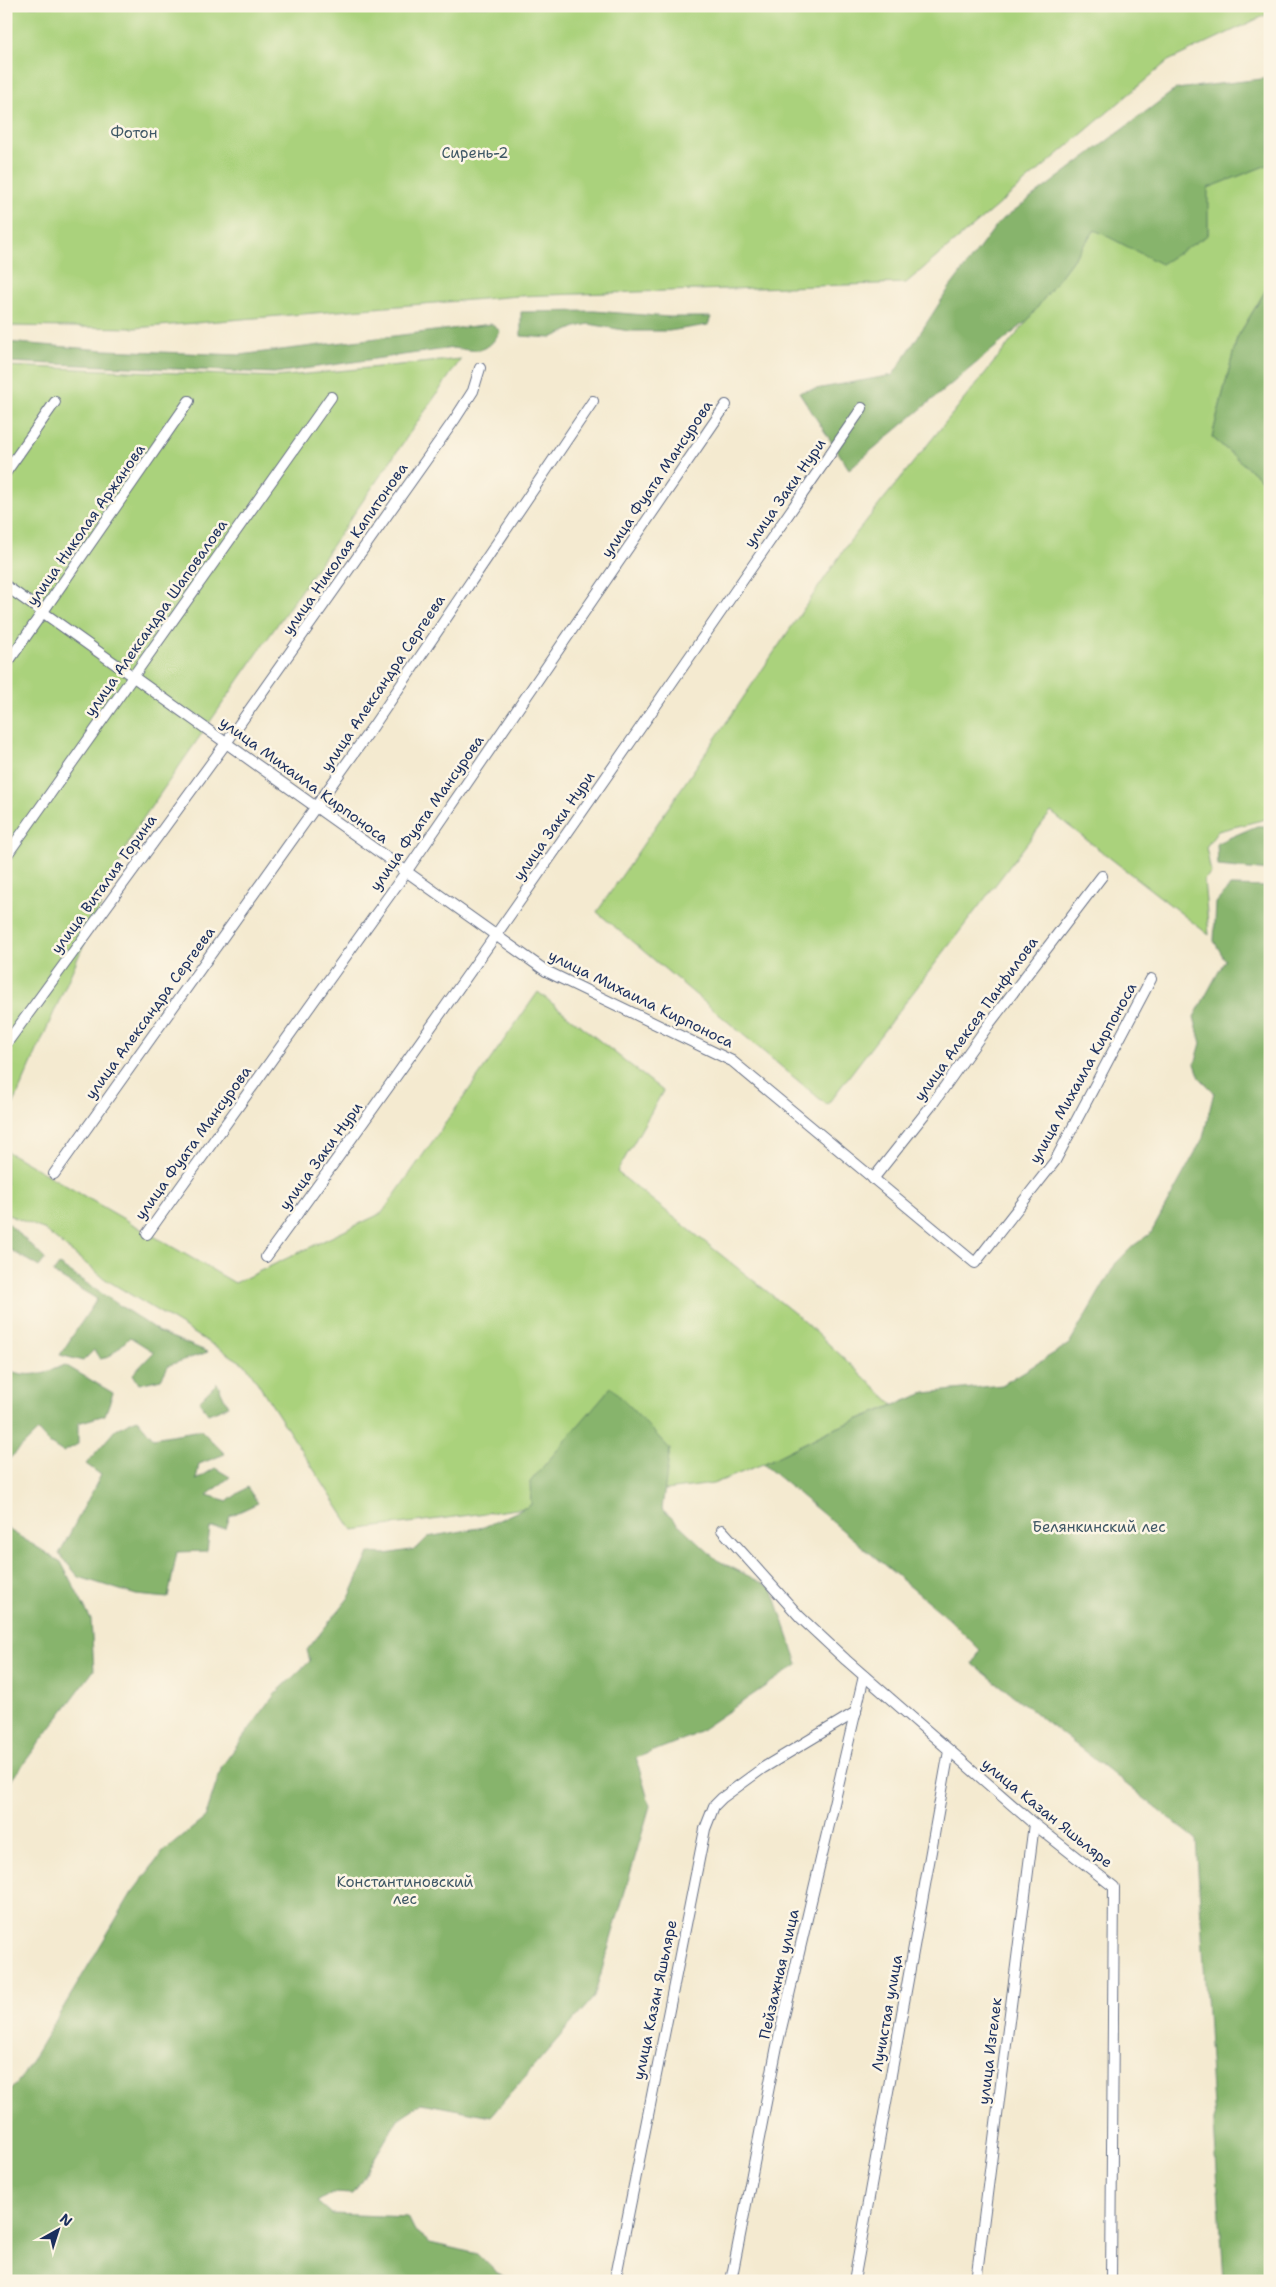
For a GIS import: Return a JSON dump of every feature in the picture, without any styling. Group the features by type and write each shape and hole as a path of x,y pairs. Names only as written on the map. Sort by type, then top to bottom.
{"street":[{"name":"улица Николая Капитонова","path":"226,743 456,420 473,391 480,368"},
{"name":"улица Александра Шаповалова","path":"6,856 331,397"},
{"name":"улица Александра Сергеева","path":"54,1174 316,807 593,401"},
{"path":"6,472 55,402"},
{"name":"улица Николая Аржанова","path":"6,665 189,402"},
{"name":"улица Фуата Мансурова","path":"147,1234 406,872 726,405"},
{"name":"улица Заки Нури","path":"266,1257 370,1114 591,800 862,408"},
{"name":"улица Михаила Кирпоноса","path":"6,586 546,971 732,1061 975,1263 1055,1161 1151,979"},
{"name":"улица Виталия Горина","path":"6,1044 226,743"},
{"name":"улица Алексея Панфилова","path":"873,1179 931,1106 989,1024 1102,876"},
{"name":"улица Казан Яшьляре","path":"722,1530 800,1617 864,1676 1034,1824 1114,1887 1111,2281"},
{"name":"Пейзажная улица","path":"731,2281 777,2046 864,1676"},
{"name":"улица Казан Яшьляре","path":"615,2281 706,1829 714,1806 763,1768 856,1712"},
{"name":"Лучистая улица","path":"854,2281 949,1751"},
{"name":"улица Изгелек","path":"976,2281 1034,1824"}],"green space":[{"name":"Сирень-2","path":"6,6 1270,6 1270,13 1168,61 906,283 518,296 135,328 6,326"},
{"path":"1270,78 1270,164 1208,188 1208,235 1161,264 1095,230 1028,320 849,469 799,392 893,375 948,290 999,222 1176,89"},
{"path":"1270,164 1270,283 1237,338 1212,437 1270,487 1270,818 1218,831 1206,847 1211,873 1204,880 1209,935 1051,812 827,1105 597,912 850,541 1028,320 1095,230 1208,235 1207,188"},
{"path":"1270,283 1270,487 1212,437 1237,338"},
{"path":"594,311 669,317 711,317 708,325 669,331 629,331 589,324 576,327 551,338 521,336 521,312"},
{"path":"491,324 500,331 490,344 480,350 453,348 274,373 6,362 6,342 104,350 240,355"},
{"path":"461,359 133,833 6,1121 6,366 276,377"},
{"path":"1257,826 1270,826 1270,871 1218,866 1217,843"},
{"name":"Белянкинский лес","path":"1230,886 1270,887 1270,2281 1224,2281 1196,1839 973,1664 980,1650 948,1618 763,1464 829,1431 925,1393 1002,1385 1069,1344 1116,1263 1133,1246 1151,1233 1203,1138 1214,1092 1200,1078 1195,1064 1201,1043 1194,1017 1225,960 1214,941 1216,903"},
{"path":"538,992 663,1091 617,1172 803,1320 894,1405 829,1431 763,1464 713,1484 353,1530 246,1365 105,1279 43,1229 6,1214 6,1151 235,1283 382,1213"},
{"path":"6,1221 45,1259 39,1267 6,1247"},
{"path":"59,1265 161,1333 208,1352 169,1365 161,1379 139,1384 133,1374 154,1352 130,1337 109,1357 100,1359 94,1350 83,1361 60,1355 97,1299 53,1273"},
{"path":"65,1365 113,1393 105,1415 78,1423 78,1444 63,1452 49,1443 38,1431 6,1462 6,1369 29,1375 50,1371"},
{"path":"217,1383 228,1406 208,1414 199,1401"},
{"name":"Константиновский лес","path":"611,1387 670,1449 662,1509 717,1560 772,1588 798,1664 692,1736 636,1758 650,1806 594,1997 491,2116 422,2103 398,2119 353,2194 332,2193 317,2202 331,2214 408,2217 415,2231 430,2243 478,2254 496,2272 513,2281 6,2281 6,2095 22,2077 131,1894 163,1852 205,1818 222,1766 276,1693 310,1661 307,1650 350,1596 369,1553 386,1554 416,1549 428,1537 484,1527 531,1505 530,1482"},
{"path":"137,1419 153,1438 201,1430 225,1454 199,1464 196,1480 215,1468 230,1477 207,1495 228,1501 247,1487 258,1503 230,1516 226,1528 210,1528 207,1551 177,1552 168,1598 136,1595 79,1577 59,1554 101,1475 86,1464 116,1429"},
{"path":"6,1528 61,1562 91,1620 94,1670 6,1787"}],"park label":[{"name":"Фотон","path":"134,133"}]}
